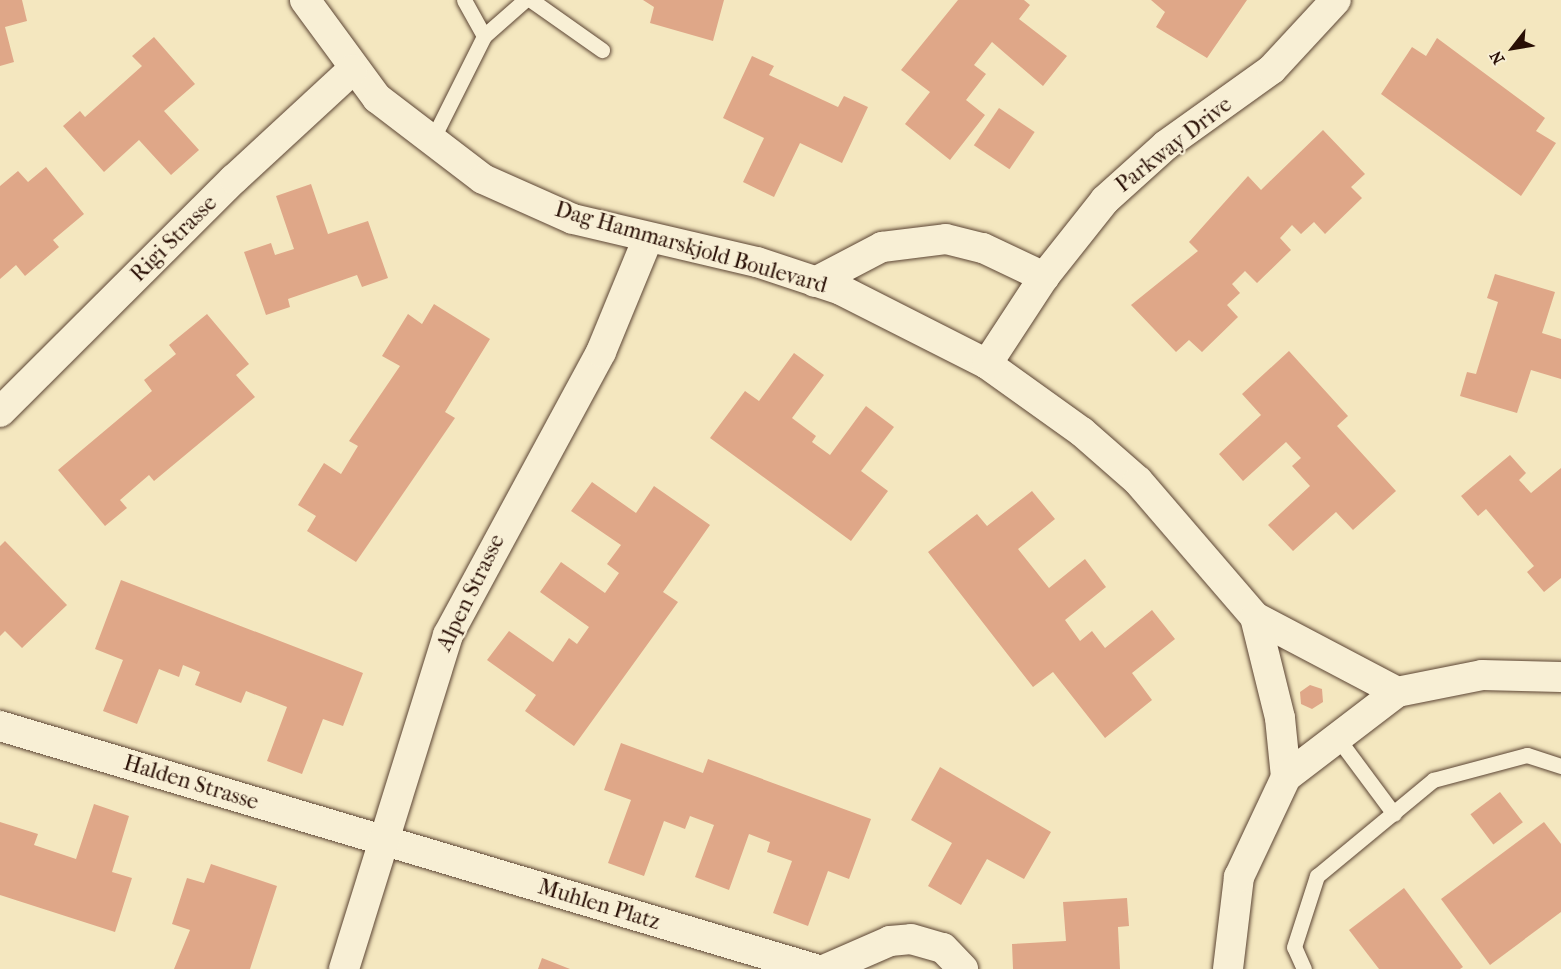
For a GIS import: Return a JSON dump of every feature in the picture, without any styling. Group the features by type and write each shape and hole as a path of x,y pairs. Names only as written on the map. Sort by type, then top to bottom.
{"street":[{"name":"Dag Hammarskjold Boulevard","path":"305,0 352,70 430,144 483,179 573,219 815,282 895,314 987,364 1082,432 1138,481 1255,617 1397,692"},
{"name":"Parkway Drive","path":"987,364 1044,277 1105,200 1166,146 1272,69 1336,0"},
{"name":"Rigi Strasse","path":"0,412 234,179 352,70"},
{"name":"Alpen Strasse","path":"344,969 448,635 601,352 648,238"},
{"path":"815,282 882,247 936,239 983,248 1044,277"},
{"name":"Dag Hammarskjold Boulevard","path":"1255,617 1280,718 1286,777"},
{"path":"1228,969 1239,877 1286,777 1336,736 1397,692 1482,675 1561,677"},
{"name":"Halden Strasse","path":"0,726 383,841"},
{"name":"Muhlen Platz","path":"383,841 814,969"},
{"path":"826,969 890,941 911,939 943,948 963,969"}],"lane":[{"path":"464,0 484,36"},
{"path":"430,144 484,36 525,0"},
{"path":"531,0 602,50"},
{"path":"1336,736 1394,814"},
{"path":"1304,969 1294,947 1317,876 1433,780 1527,756 1561,766"}],"building":[{"path":"0,0 22,0 27,21 5,27 14,62 0,66"},
{"path":"643,0 724,0 713,41 650,23 654,7"},
{"path":"958,0 1024,0 1030,5 1019,19 1067,56 1043,86 992,42 974,65 986,74 966,100 985,115 950,160 905,124 930,92 901,70"},
{"path":"1151,0 1247,0 1207,58 1156,27 1165,12"},
{"path":"154,37 195,84 164,111 199,150 171,175 139,140 104,172 63,126 80,111 85,117 142,66 132,56"},
{"path":"1437,38 1545,118 1536,131 1556,143 1521,196 1381,94 1412,47 1426,56"},
{"path":"752,56 774,66 769,75 838,107 844,96 868,107 842,163 800,143 774,197 743,182 764,138 723,118"},
{"path":"999,108 1035,132 1009,169 974,145"},
{"path":"1323,130 1365,174 1351,187 1362,198 1325,234 1314,222 1301,234 1292,225 1280,238 1291,250 1257,283 1245,271 1232,284 1240,293 1227,305 1238,317 1202,352 1189,340 1176,352 1131,305 1198,251 1189,242 1248,176 1261,190"},
{"path":"46,167 84,214 53,240 59,247 25,276 16,265 0,279 0,186 18,171 28,182"},
{"path":"311,184 328,234 368,221 388,278 362,287 357,275 288,299 290,307 266,315 244,252 271,243 275,255 294,249 276,196"},
{"path":"1495,274 1555,292 1542,333 1561,339 1561,379 1531,370 1517,413 1460,396 1467,372 1476,374 1498,302 1487,298"},
{"path":"434,304 490,339 445,412 455,418 356,562 307,531 316,516 298,505 324,463 341,474 358,446 349,441 400,366 382,356 408,314 422,324"},
{"path":"207,314 249,364 236,375 255,397 154,481 149,475 120,500 127,508 105,526 58,470 152,391 144,380 176,354 169,345"},
{"path":"1289,351 1348,416 1337,426 1396,491 1353,530 1336,512 1293,551 1268,525 1310,486 1292,466 1301,458 1286,442 1243,481 1219,454 1261,415 1242,394"},
{"path":"794,353 824,375 792,418 816,436 812,442 830,455 866,406 894,427 861,471 888,491 851,541 710,438 745,391 759,401"},
{"path":"1510,455 1526,473 1519,480 1531,493 1561,468 1561,578 1544,592 1527,572 1534,566 1486,509 1478,516 1461,496"},
{"path":"592,482 636,513 654,486 710,525 663,592 678,602 574,746 525,711 536,695 487,660 509,631 553,662 569,638 577,644 589,627 540,592 561,562 605,593 619,573 607,564 621,545 571,511"},
{"path":"1032,491 1055,519 1018,549 1049,588 1085,559 1106,587 1065,620 1080,641 1092,631 1105,648 1152,610 1175,639 1132,673 1152,700 1105,738 1053,672 1033,687 928,552 977,514 987,526"},
{"path":"5,541 67,605 22,648 5,631 0,636 0,546"},
{"path":"121,580 363,673 343,726 323,719 302,774 267,761 287,707 246,691 241,703 195,685 200,672 183,665 179,677 159,669 137,724 103,711 123,660 95,649"},
{"path":"1310,685 1322,689 1323,702 1312,709 1301,704 1300,692"},
{"path":"621,743 703,773 708,759 871,819 849,879 828,871 808,926 773,913 792,861 767,852 770,842 749,834 729,890 695,877 714,825 690,816 685,829 664,821 644,876 608,863 631,800 604,790"},
{"path":"940,767 1051,832 1024,879 987,859 961,905 928,886 952,843 911,820"},
{"path":"1500,792 1523,822 1493,845 1470,814"},
{"path":"94,804 129,816 112,872 132,878 115,932 0,895 0,822 38,834 34,845 76,859"},
{"path":"1544,822 1561,844 1561,912 1490,965 1441,899"},
{"path":"211,864 277,886 250,969 174,969 190,930 172,924 187,878 204,883"},
{"path":"1404,888 1463,967 1460,969 1379,969 1349,930"},
{"path":"1127,898 1129,926 1118,927 1120,969 1013,969 1012,944 1066,941 1063,902"},
{"path":"542,958 570,969 538,969"}]}
